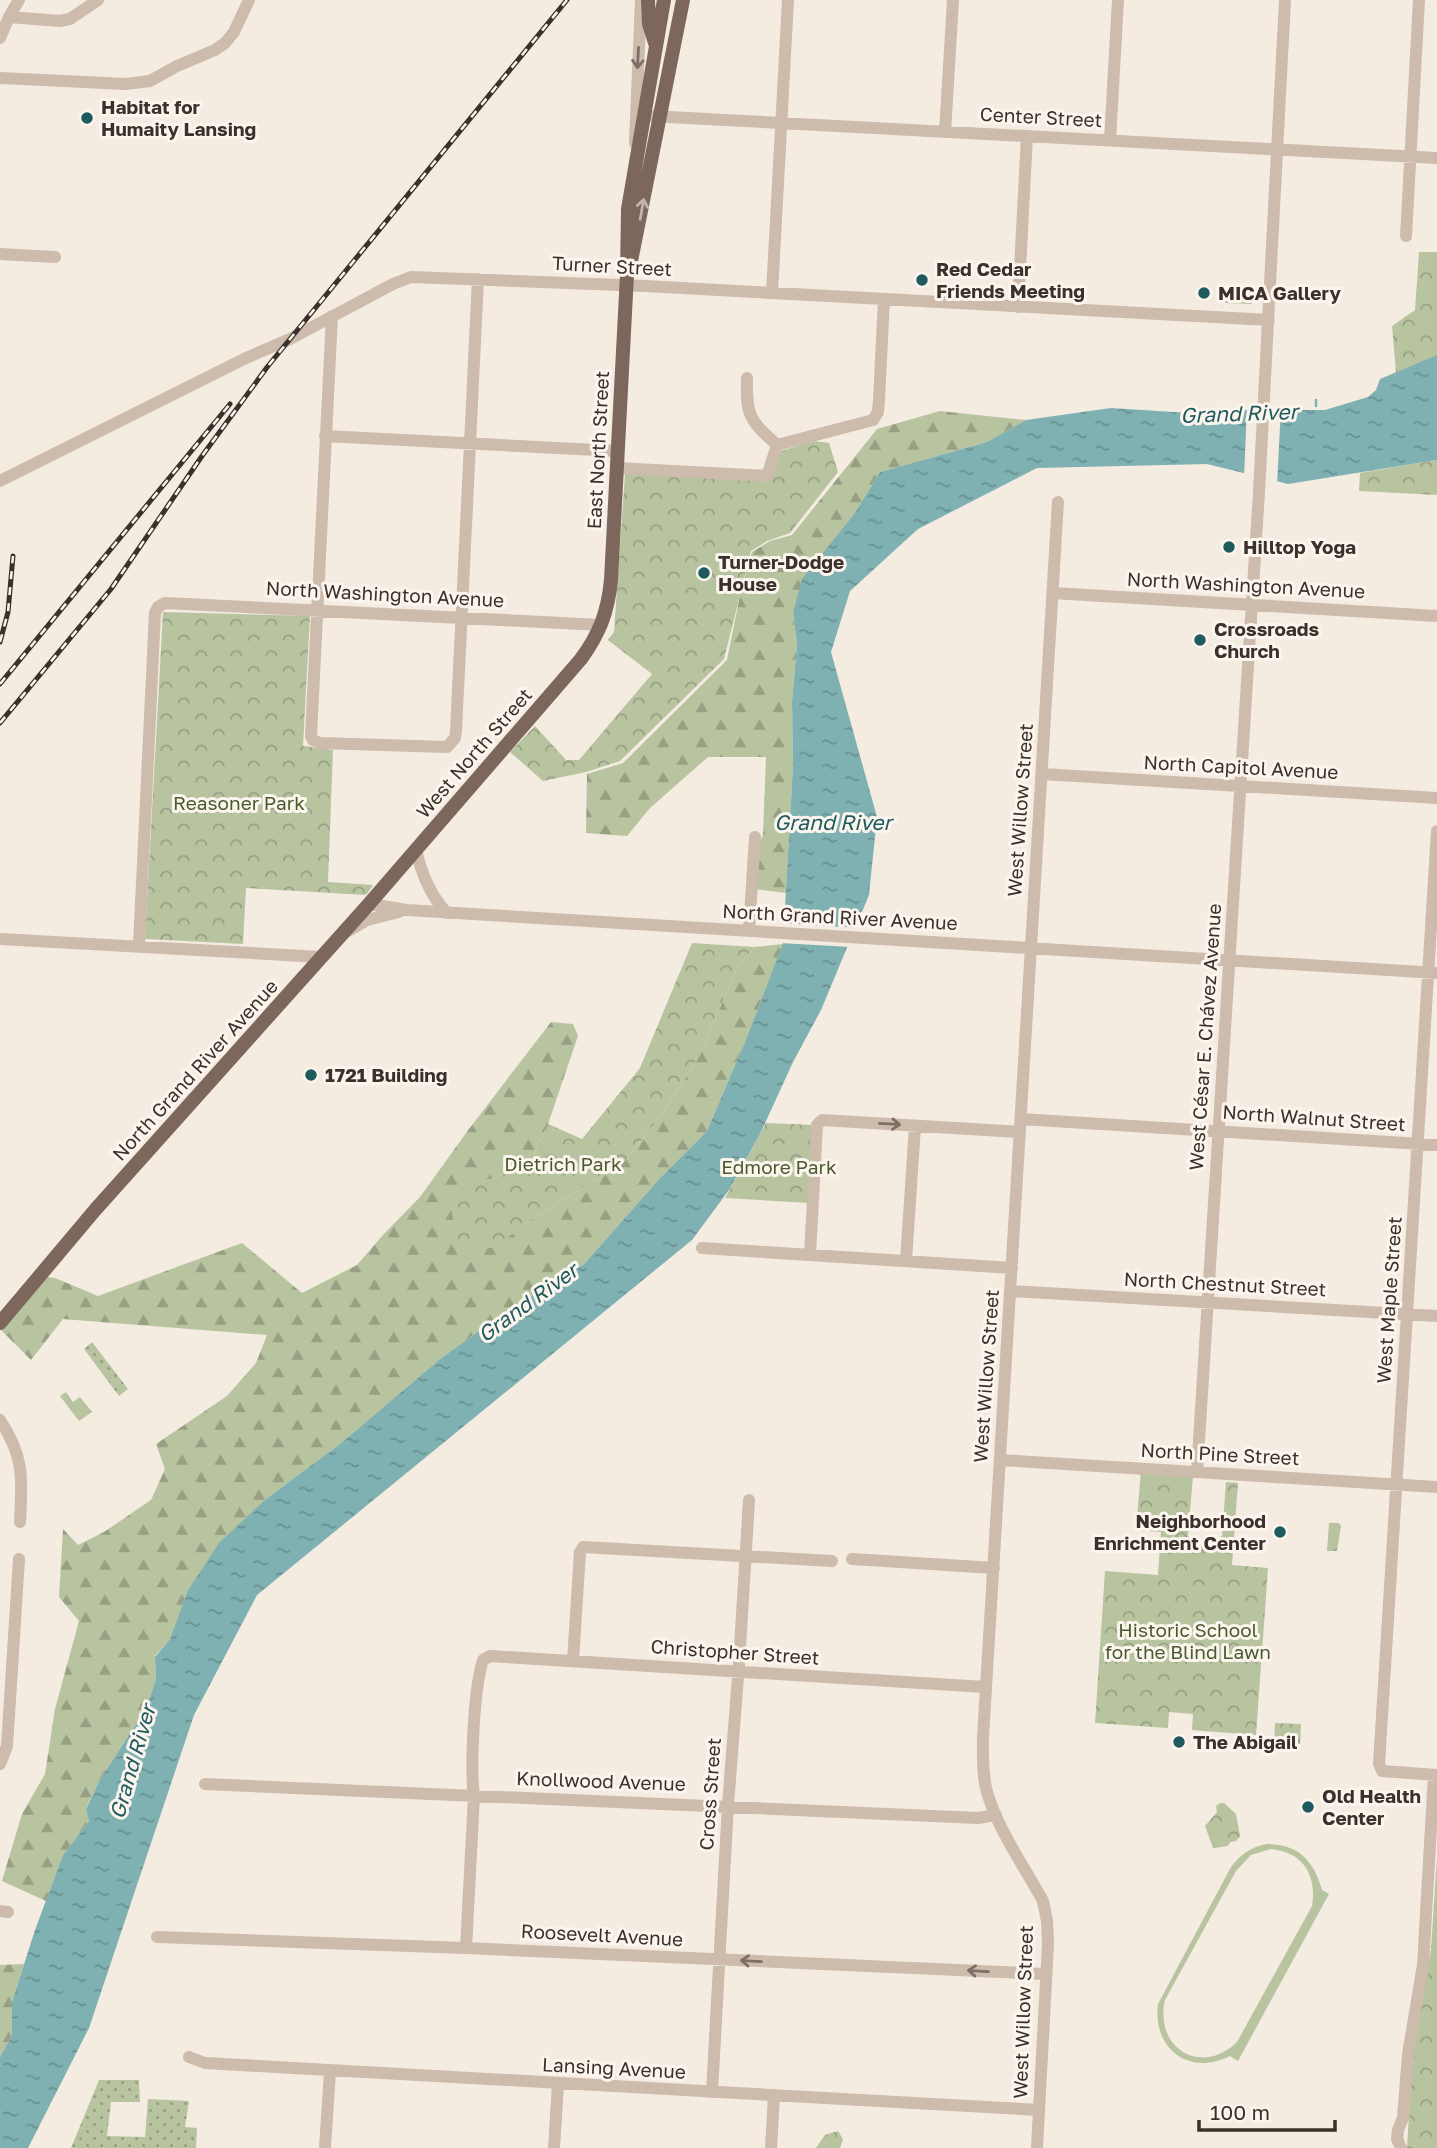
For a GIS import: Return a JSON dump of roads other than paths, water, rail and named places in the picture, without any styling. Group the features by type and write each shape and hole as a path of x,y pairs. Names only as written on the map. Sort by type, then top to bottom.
{"main road":[{"path":"648,0 649,24 660,55 663,77 660,113"},
{"path":"634,169 664,0"},
{"path":"660,113 683,0"},
{"name":"East North Street","path":"627,281 660,113"},
{"name":"East North Street","path":"602,625 610,592 627,281 626,229 634,169"},
{"name":"West North Street","path":"369,904 582,659 602,625"},
{"name":"North Grand River Avenue","path":"0,1323 95,1210 369,904"}],"street":[{"path":"0,38 19,0"},
{"path":"9,17 61,21 69,19 98,0"},
{"path":"0,78 133,84 150,81 225,43 234,32 249,0"},
{"name":"East North Street","path":"634,169 641,0"},
{"path":"772,293 788,0"},
{"path":"945,132 953,0"},
{"path":"1110,140 1118,0"},
{"name":"West César E. Chávez Avenue","path":"1197,1472 1259,492 1285,0"},
{"path":"1406,236 1419,0"},
{"name":"Center Street","path":"643,116 660,113 781,123 1437,158"},
{"path":"1018,307 1027,136"},
{"path":"0,254 55,257"},
{"name":"Turner Street","path":"0,481 411,277 627,281 772,293 1269,320"},
{"path":"332,316 311,733 313,740 320,743 441,748 451,744 456,731 478,279"},
{"path":"777,445 873,420 878,412 884,299"},
{"path":"747,378 746,406 751,418 758,429 777,445"},
{"path":"325,436 617,451"},
{"path":"616,468 767,476 777,445"},
{"name":"West Willow Street","path":"1037,2148 1047,1922 1043,1900 996,1815 987,1792 984,1776 985,1687 1058,502"},
{"name":"North Washington Avenue","path":"1053,593 1437,616"},
{"name":"North Washington Avenue","path":"139,945 155,613 158,607 165,603 602,625"},
{"name":"North Capitol Avenue","path":"1042,774 1437,798"},
{"name":"West Maple Street","path":"1435,1775 1382,1771 1379,1764 1418,1144 1432,972 1437,831"},
{"path":"755,837 755,931"},
{"path":"416,849 434,899 447,913"},
{"name":"North Grand River Avenue","path":"369,904 407,911 1432,972"},
{"path":"341,935 368,920 407,911"},
{"path":"0,939 321,957"},
{"name":"North Walnut Street","path":"810,1255 817,1125 821,1120 915,1126 1218,1131 1437,1145"},
{"path":"906,1261 915,1126"},
{"path":"702,1248 1012,1268"},
{"name":"North Chestnut Street","path":"1011,1291 1437,1316"},
{"path":"0,1420 13,1440 19,1458 22,1486 20,1522"},
{"name":"North Pine Street","path":"1000,1460 1437,1487"},
{"name":"Cross Street","path":"712,2092 749,1500"},
{"path":"573,1661 580,1552 583,1547 832,1561"},
{"path":"0,1764 6,1745 19,1559"},
{"path":"852,1559 994,1568"},
{"path":"0,1638 14,1639"},
{"name":"Christopher Street","path":"474,1796 471,1779 477,1694 484,1660 490,1656 985,1687"},
{"path":"1401,2148 1397,2139 1398,2130 1404,2119 1408,2054 1423,1965 1435,1775"},
{"name":"Knollwood Avenue","path":"205,1784 978,1818 996,1815"},
{"path":"466,1948 474,1796"},
{"name":"Roosevelt Avenue","path":"157,1937 1046,1974"},
{"name":"Lansing Avenue","path":"190,2057 205,2063 330,2071 1039,2110"},
{"path":"325,2148 330,2071"},
{"path":"554,2148 558,2084"},
{"path":"771,2148 774,2095"}],"water":[{"name":"Grand River","path":"1437,355 1437,460 1288,484 1207,464 1037,468 918,529 850,591 831,652 877,817 869,895 821,1010 793,1062 760,1134 729,1190 692,1240 257,1595 194,1715 89,2028 28,2148 0,2148 0,2057 12,2035 12,2002 35,1930 63,1855 89,1821 86,1809 99,1781 146,1709 156,1679 155,1657 170,1639 187,1592 219,1543 266,1499 340,1444 440,1359 508,1310 584,1264 662,1176 707,1131 783,943 793,765 792,702 797,644 793,613 802,579 855,513 880,472 987,442 1026,420 1111,408 1204,414 1235,410 1325,410 1368,397 1376,390 1380,379"}],"waterway":[{"path":"1316,400 1316,406"}],"railway":[{"path":"0,723 111,589 202,456 268,366 567,0"},
{"path":"0,684 230,404"},
{"path":"0,642 8,612 13,556"}],"place":[{"name":"Habitat for Humaity Lansing","path":"87,118"},
{"name":"Red Cedar Friends Meeting","path":"922,280"},
{"name":"MICA Gallery","path":"1204,293"},
{"name":"Hilltop Yoga","path":"1229,547"},
{"name":"Turner-Dodge House","path":"704,573"},
{"name":"Crossroads Church","path":"1200,640"},
{"name":"1721 Building","path":"311,1075"},
{"name":"Neighborhood Enrichment Center","path":"1280,1532"},
{"name":"The Abigail","path":"1179,1742"},
{"name":"Old Health Center","path":"1308,1807"}],"park label":[{"name":"Reasoner Park","path":"239,803"},
{"name":"Dietrich Park","path":"563,1164"},
{"name":"Edmore Park","path":"779,1167"},
{"name":"Historic School for the Blind Lawn","path":"1188,1641"}]}
